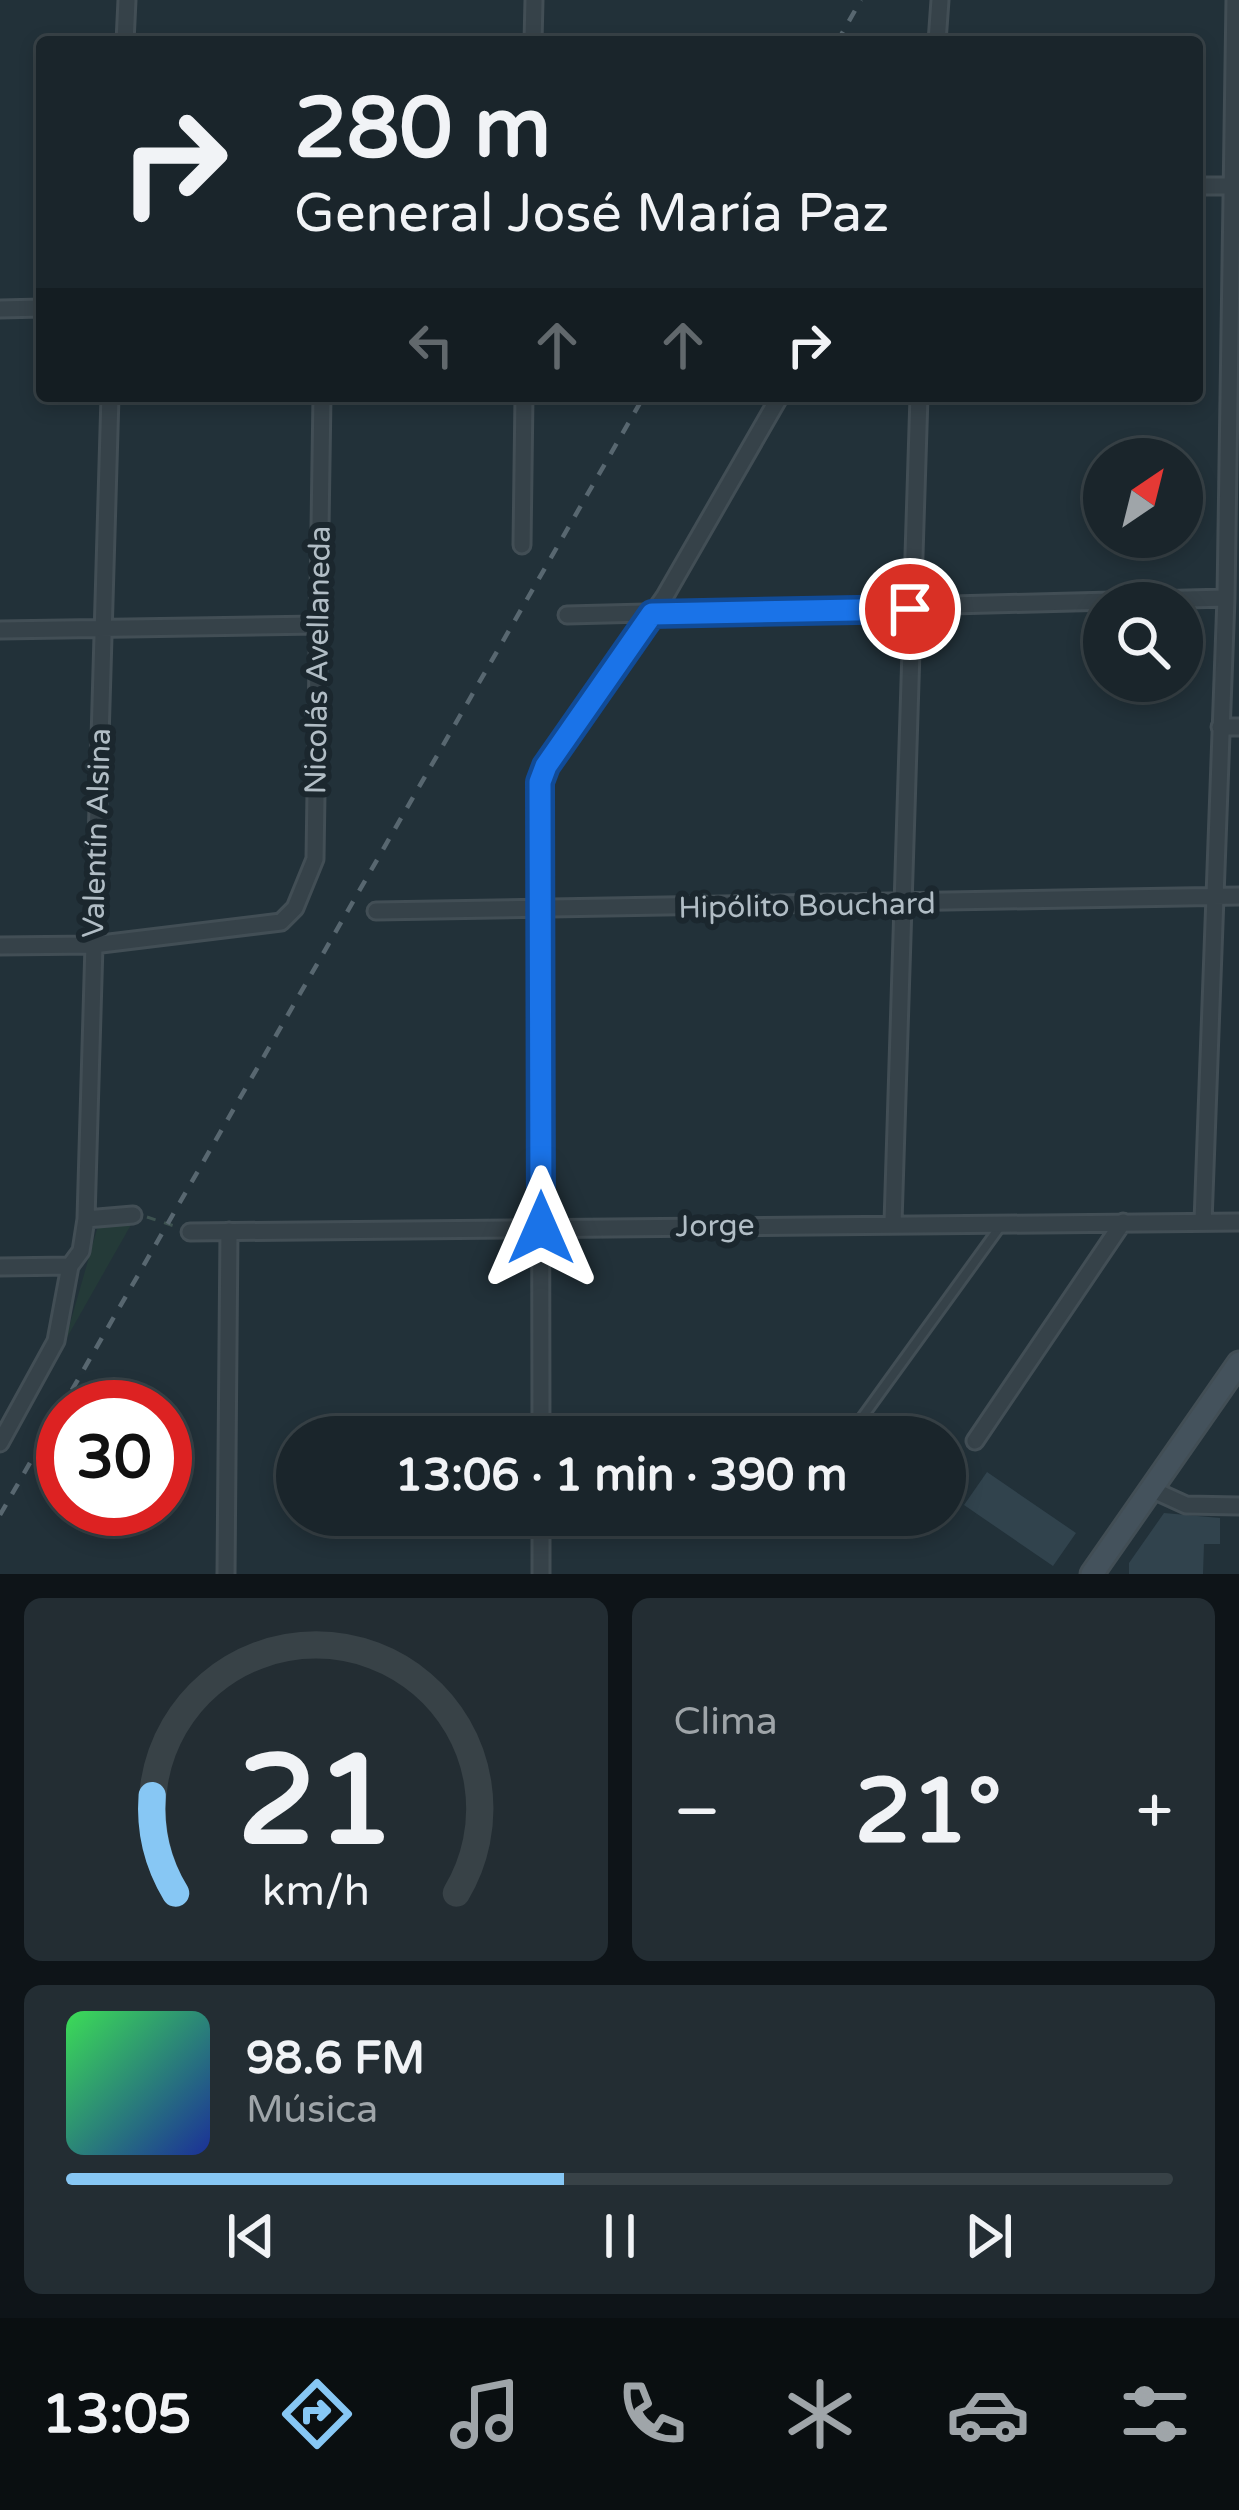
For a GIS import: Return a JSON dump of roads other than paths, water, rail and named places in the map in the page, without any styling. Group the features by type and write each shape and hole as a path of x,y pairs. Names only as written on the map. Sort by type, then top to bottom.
{"main road":[{"path":"1092,1574 1239,1363"}],"street":[{"path":"125,36 127,0"},
{"path":"533,36 534,0"},
{"path":"937,36 940,0"},
{"path":"1203,1222 1226,598 1236,186 1234,0"},
{"path":"1203,186 1236,186"},
{"path":"0,309 36,308"},
{"name":"Valentín Alsina","path":"0,1443 56,1341 70,1266 82,1251 86,1219 110,402"},
{"name":"Nicolás Avellaneda","path":"93,945 288,917 315,859 322,402"},
{"path":"522,544 524,402"},
{"path":"541,1416 542,773 652,614 776,402"},
{"path":"892,1223 919,402"},
{"path":"567,615 1226,598"},
{"path":"0,630 318,625"},
{"path":"1220,727 1239,727"},
{"name":"Hipólito Bouchard","path":"376,911 1239,896"},
{"path":"0,946 93,945"},
{"path":"86,1219 133,1215"},
{"path":"975,1441 1124,1222"},
{"name":"Jorge","path":"190,1232 1239,1222"},
{"path":"226,1574 229,1231"},
{"path":"0,1267 70,1266"},
{"path":"1151,1489 1186,1505 1239,1506"},
{"path":"541,1536 541,1574"}],"lane":[{"path":"863,1416 1003,1222"}],"railway":[{"path":"840,36 861,0"},
{"path":"0,1515 641,402"}]}
